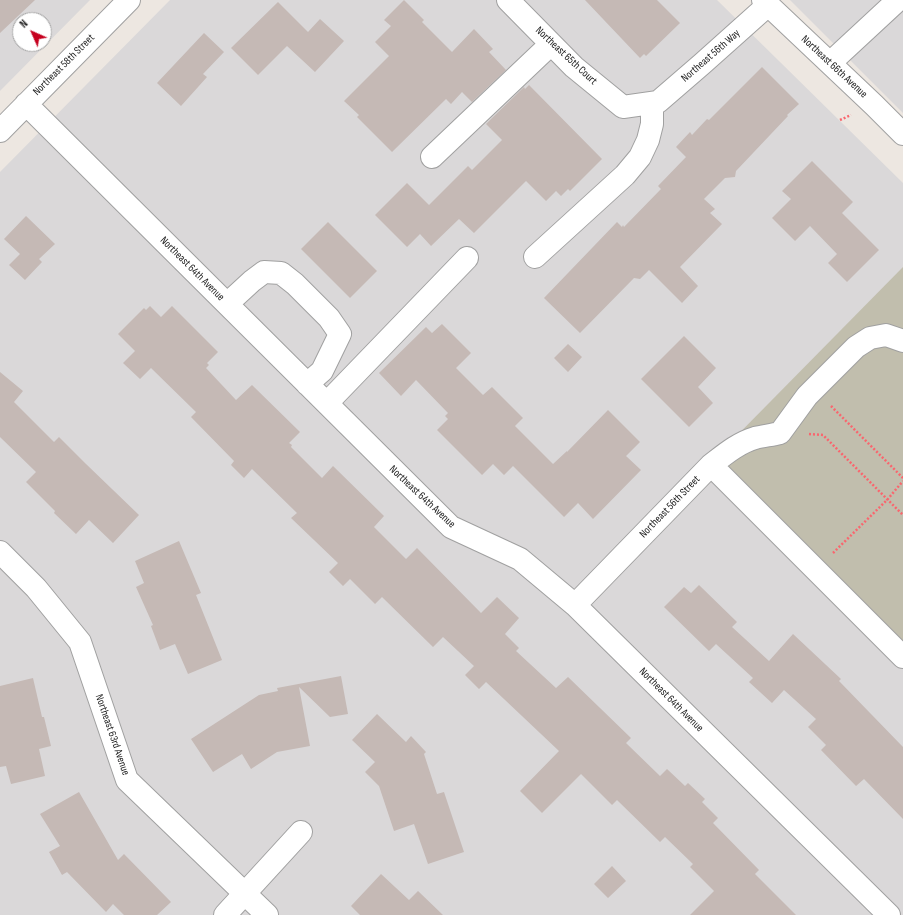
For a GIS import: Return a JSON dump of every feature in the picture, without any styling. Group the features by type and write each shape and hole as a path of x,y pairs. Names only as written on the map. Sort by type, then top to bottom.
{"street":[{"name":"Northeast 58th Street","path":"0,131 128,0"},
{"name":"Northeast 65th Court","path":"508,0 574,67 623,106 652,103"},
{"path":"830,63 898,0"},
{"name":"Northeast 66th Avenue","path":"766,2 903,134"},
{"name":"Northeast 56th Way","path":"652,103 658,102 702,64 766,2"},
{"path":"432,157 551,44"},
{"path":"535,257 625,175 640,157 648,140 652,124 652,103"},
{"name":"Northeast 64th Avenue","path":"26,104 451,527 520,559 575,605 888,915"},
{"path":"327,403 468,258"},
{"path":"227,304 264,272 281,273 295,284 330,318 340,334 322,371 307,384"},
{"path":"780,433 807,396 856,347 870,338 886,335 903,341"},
{"name":"Northeast 56th Street","path":"575,605 711,465 726,453 754,438 780,433"},
{"path":"711,465 903,658"},
{"name":"Northeast 63rd Avenue","path":"0,552 36,588 80,642 127,780 267,915"},
{"path":"225,915 301,832"}],"path":[{"path":"814,389 903,478"},
{"path":"780,433 823,434 903,515"},
{"path":"816,570 887,500 903,481"}],"shaded area":[{"path":"0,0 90,0 52,38 52,12 12,12 12,52 39,52 0,91"},
{"path":"170,0 717,0 903,183 903,915 0,915 0,172"},
{"path":"790,0 903,0 903,113"},
{"path":"903,267 903,665 703,470"}],"building":[{"path":"0,0 35,0 22,12 12,12 12,22 0,33"},
{"path":"404,0 424,20 422,22 452,52 474,29 493,49 489,52 506,70 472,102 462,92 451,104 446,99 392,152 357,117 359,115 344,101 389,56 375,42 391,26 384,20"},
{"path":"585,0 657,0 680,23 646,56 644,54 640,58"},
{"path":"278,2 308,32 320,19 344,41 315,72 287,46 258,75 231,48"},
{"path":"204,33 224,52 203,74 207,77 181,106 157,83"},
{"path":"762,67 799,104 787,115 788,116 736,171 735,177 725,178 704,199 715,209 710,213 722,224 680,267 698,286 682,303 649,270 640,279 634,278 580,333 544,298 617,222 624,227 661,189 658,186 686,157 676,147 690,132 692,135 707,119 709,120"},
{"path":"529,85 602,159 570,191 568,189 561,196 556,191 546,201 526,181 474,233 459,219 431,246 420,234 407,247 375,215 407,183 429,205 468,166 472,170 502,140 486,124 524,87 525,89"},
{"path":"812,161 853,202 842,213 879,250 847,282 828,263 837,254 810,226 795,241 772,218 791,199 782,191"},
{"path":"26,216 55,244 39,259 42,262 25,280 9,265 20,254 4,239"},
{"path":"328,222 377,271 350,298 301,249"},
{"path":"150,306 161,317 172,306 218,352 207,363 209,365 206,368 236,400 252,385 300,432 289,443 292,445 291,447 322,478 333,466 384,516 374,527 406,559 417,548 481,613 497,597 519,618 505,634 519,648 516,651 556,688 568,677 631,738 626,743 660,776 667,769 685,786 688,783 705,799 702,802 718,818 713,823 759,870 755,874 796,915 690,915 714,891 690,867 693,864 665,837 660,842 617,800 612,805 581,774 542,813 520,791 559,751 486,682 479,689 465,675 474,666 443,637 433,647 382,597 375,604 350,579 343,586 329,572 338,563 291,518 297,513 252,469 244,478 231,465 234,461 191,417 196,412 151,368 140,379 123,363 135,351 118,334 144,308 146,310"},
{"path":"442,324 471,353 456,368 483,395 492,387 523,418 515,426 553,464 567,452 608,410 640,442 626,456 641,470 593,519 578,503 564,517 513,466 504,475 493,464 482,475 437,430 448,419 445,416 448,413 416,380 401,396 379,373 426,327 432,333"},
{"path":"684,336 716,368 698,387 713,403 689,427 641,379"},
{"path":"568,344 582,357 568,372 554,358"},
{"path":"0,372 23,391 14,402 54,442 59,437 139,515 113,543 89,520 76,534 54,513 55,511 26,482 36,472 0,437"},
{"path":"179,541 201,593 196,595 222,660 188,674 175,644 160,650 151,626 153,625 136,587 144,583 135,561"},
{"path":"699,585 737,622 732,627 769,661 793,634 841,679 839,681 903,747 903,819 864,779 856,786 821,750 826,745 808,727 816,719 784,690 772,703 749,682 753,678 716,644 709,651 664,607 684,587 691,593"},
{"path":"341,676 348,714 330,717 299,687 310,746 277,752 251,769 242,754 213,772 191,739 259,695 278,691 277,688"},
{"path":"33,678 42,717 44,717 51,746 39,749 45,776 11,784 6,766 0,767 0,686"},
{"path":"377,714 406,742 411,736 426,752 424,754 437,794 444,792 464,852 428,864 414,824 394,831 379,786 365,772 375,762 352,740"},
{"path":"79,792 118,860 124,854 171,902 157,915 124,915 113,904 106,912 67,872 62,875 49,852 60,846 40,814"},
{"path":"612,866 626,881 608,898 594,884"},
{"path":"381,874 409,900 418,891 443,915 360,915 351,906"}]}
